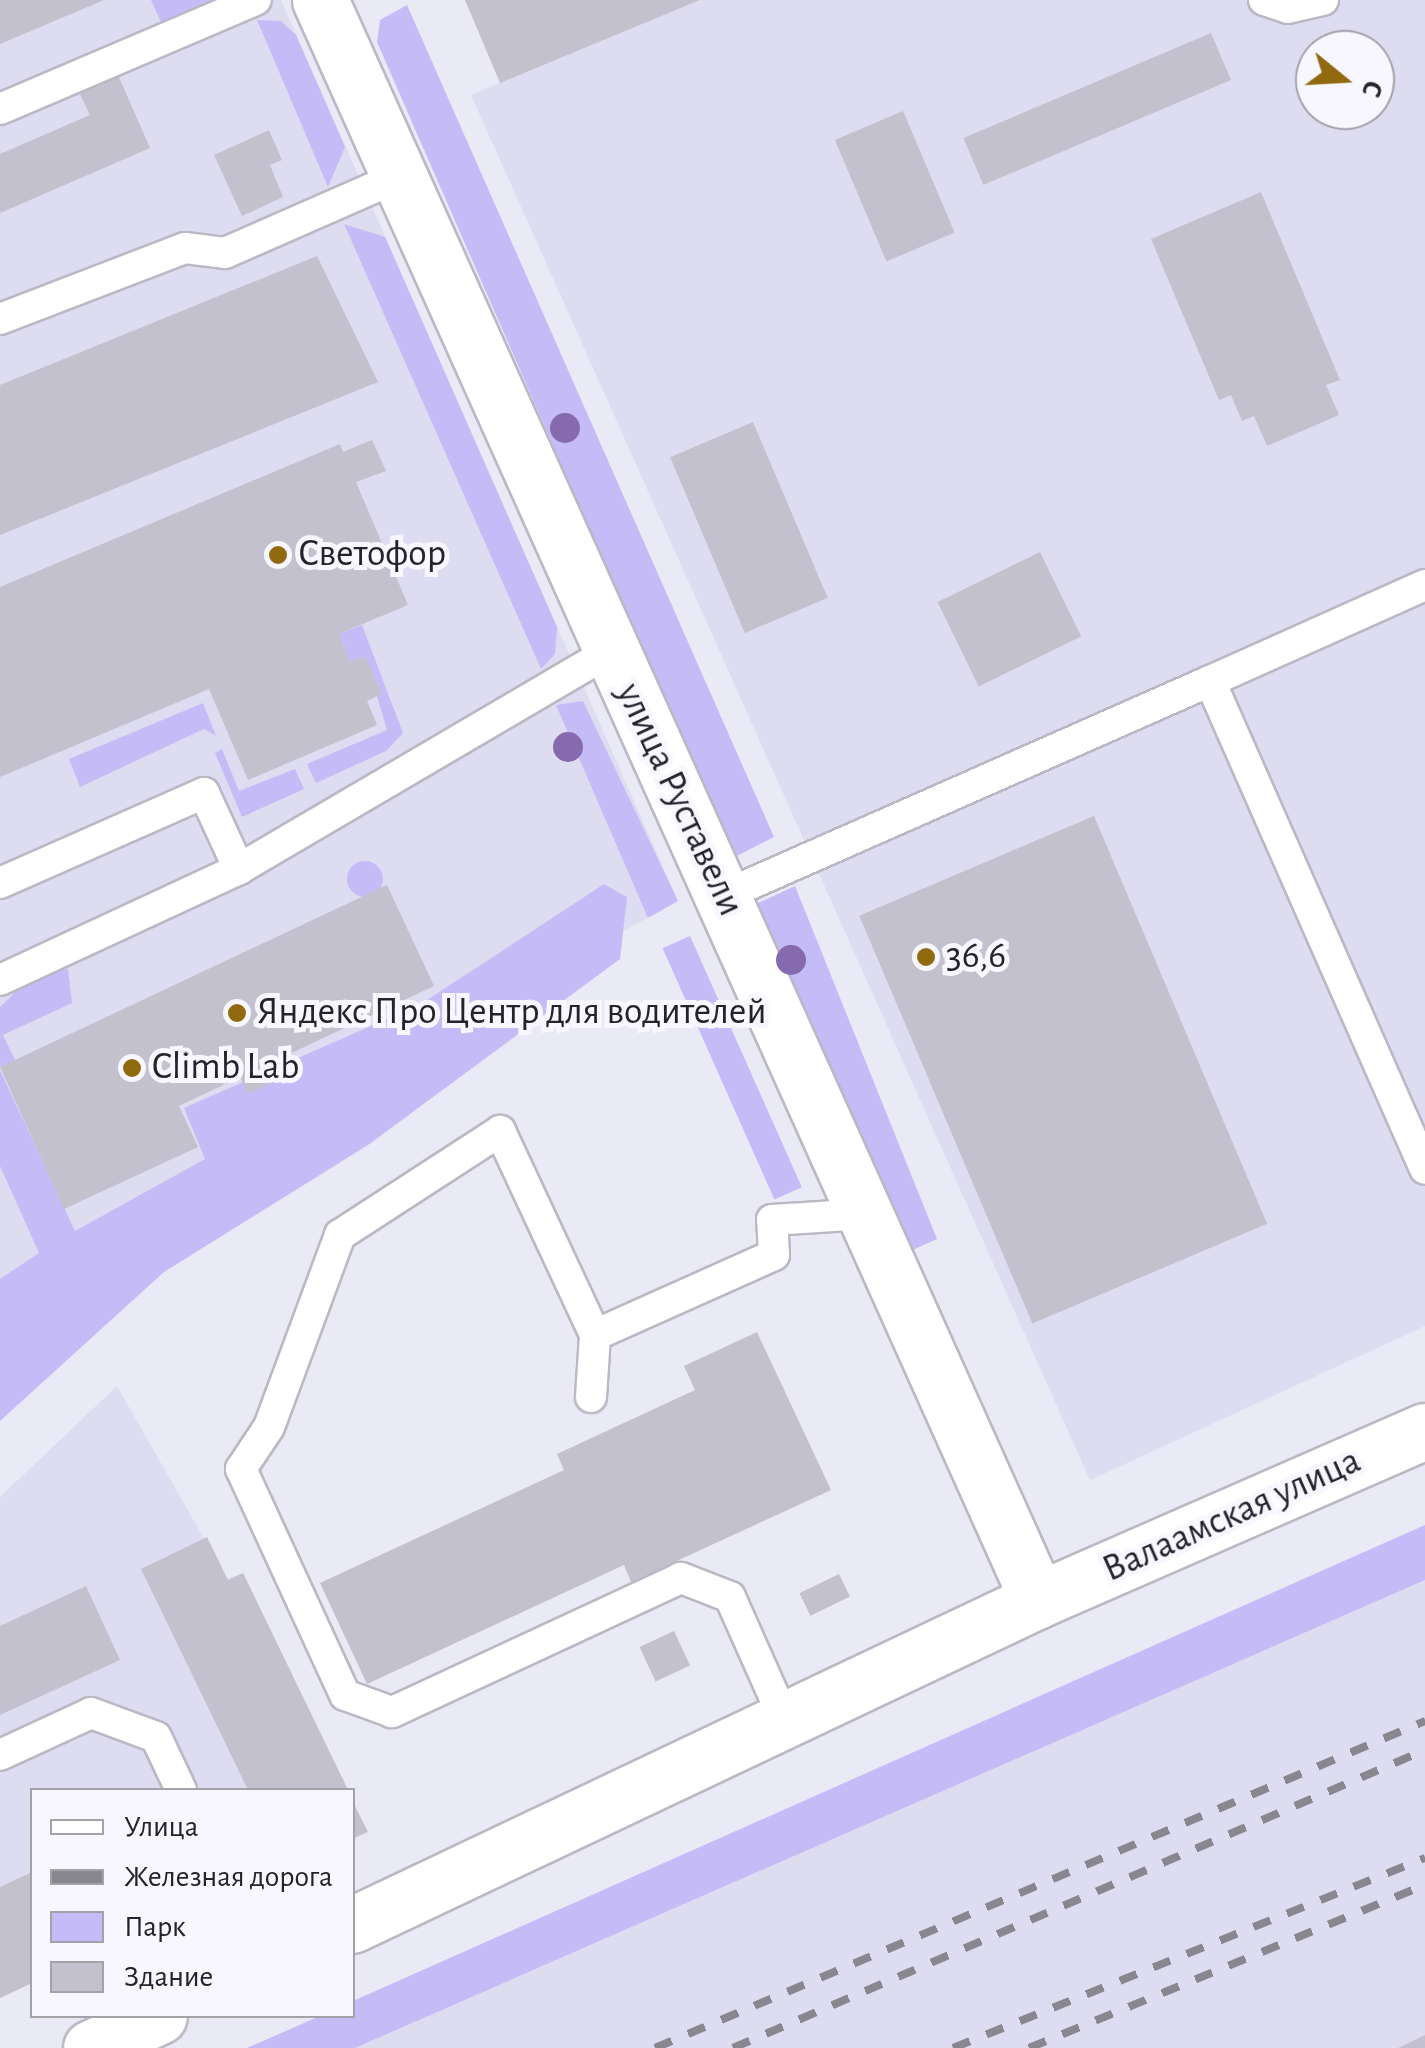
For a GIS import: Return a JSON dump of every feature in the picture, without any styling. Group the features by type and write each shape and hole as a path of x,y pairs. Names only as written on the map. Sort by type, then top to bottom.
{"street":[{"name":"улица Руставели","path":"320,0 1038,1600"},
{"name":"Валаамская улица","path":"355,1924 786,1723 1038,1600 1425,1431"},
{"path":"92,2048 155,2018"}],"lane":[{"path":"0,109 256,0"},
{"path":"1264,0 1288,8 1323,0"},
{"path":"0,320 185,248 225,252 398,177"},
{"path":"723,896 1425,586"},
{"path":"0,980 239,869 610,651"},
{"path":"1210,680 1425,1169"},
{"path":"0,883 204,793 239,869"},
{"path":"592,1397 594,1336 500,1131 340,1234 269,1427 240,1469 345,1695 392,1712 681,1578 730,1597 786,1723"},
{"path":"594,1336 774,1255 772,1220 865,1214"},
{"path":"0,1755 91,1713 156,1737 180,1788"}],"shaded area":[{"path":"0,0 281,0 678,901 401,1053 0,1361"},
{"path":"700,0 1425,0 1425,1326 1090,1480 471,95"},
{"path":"117,1386 227,1579 243,1573 347,1788 30,1788 30,1984 0,1998 0,1497"},
{"path":"1425,1580 1425,2048 355,2048 1409,1586"}],"green space":[{"path":"151,0 210,0 161,22"},
{"path":"407,5 774,837 733,858 377,42 380,20"},
{"path":"257,20 281,21 296,35 345,147 328,187"},
{"path":"344,224 385,237 557,627 555,654 541,669"},
{"path":"362,625 403,733 386,751 316,783 307,764 387,730 365,656 350,662 339,634"},
{"path":"583,701 678,901 648,918 556,705"},
{"path":"203,703 216,736 204,729 80,787 69,759"},
{"path":"222,749 239,791 295,769 304,789 242,817 215,753"},
{"path":"365,861 377,867 383,879 377,891 365,897 353,891 347,879 353,867"},
{"path":"604,884 627,897 620,959 368,1145 164,1272 0,1421 0,1279 39,1253 0,1166 0,1070 75,1231 205,1159 184,1108 421,1004"},
{"path":"795,886 937,1239 906,1253 754,905"},
{"path":"690,936 802,1187 774,1199 663,948"},
{"path":"68,969 72,1003 3,1035 15,1060 0,1067 0,1007 37,971"},
{"path":"1425,1525 1425,1580 355,2048 247,2048 315,2018 355,2018 355,2000"}],"building":[{"path":"0,0 104,0 0,44"},
{"path":"465,0 700,0 500,83"},
{"path":"1211,33 1231,80 983,185 963,138"},
{"path":"118,75 150,148 0,213 0,154 90,115 79,92"},
{"path":"903,111 955,233 886,261 835,140"},
{"path":"269,130 282,160 270,165 283,197 242,216 214,155"},
{"path":"1261,192 1340,380 1326,385 1339,415 1267,446 1254,416 1242,421 1231,395 1219,400 1151,239"},
{"path":"317,256 378,382 0,535 0,385"},
{"path":"753,422 828,598 745,633 670,457"},
{"path":"372,440 386,471 356,482 408,605 339,634 350,662 365,656 382,694 367,701 377,725 248,780 209,689 0,777 0,587 340,444 343,452"},
{"path":"1040,552 1081,636 979,686 938,602"},
{"path":"1094,816 1267,1224 1032,1323 859,916"},
{"path":"387,885 434,986 268,1064 275,1081 248,1094 240,1077 179,1106 198,1147 64,1209 0,1067"},
{"path":"757,1332 831,1490 631,1582 624,1565 367,1684 320,1583 564,1470 557,1454 695,1390 684,1366"},
{"path":"207,1537 228,1580 243,1573 347,1788 247,1788 141,1569"},
{"path":"839,1574 850,1596 810,1616 799,1593"},
{"path":"86,1586 120,1660 0,1715 0,1626"},
{"path":"674,1631 690,1665 656,1681 640,1647"},
{"path":"355,1806 368,1832 355,1838"},
{"path":"30,1873 30,1984 0,1998 0,1887"},
{"path":"1425,2035 1425,2048 1398,2048"}],"railway":[{"path":"655,2048 1425,1721"},
{"path":"733,2048 1425,1750"},
{"path":"953,2048 1425,1858"},
{"path":"1029,2048 1425,1885"}],"place":[{"name":"Светофор","path":"278,555"},
{"name":"36,6","path":"926,957"},
{"name":"Яндекс Про Центр для водителей","path":"237,1013"},
{"name":"Climb Lab","path":"132,1068"}]}
